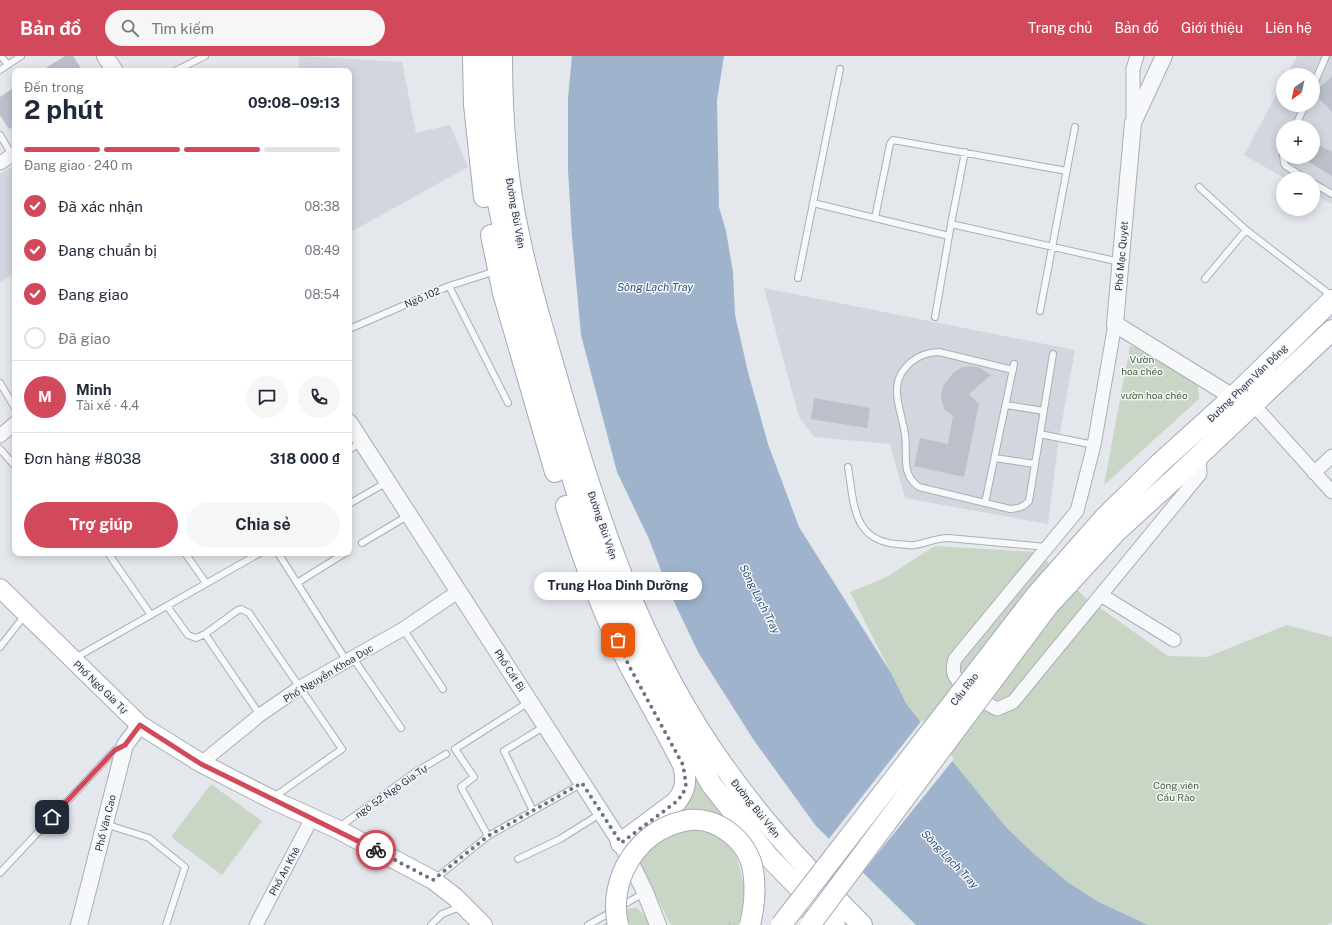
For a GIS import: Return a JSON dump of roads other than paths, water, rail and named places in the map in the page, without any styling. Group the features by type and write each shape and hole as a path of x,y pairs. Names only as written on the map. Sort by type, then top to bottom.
{"main road":[{"name":"Đường Bùi Viện","path":"473,56 474,105 478,159 485,207 498,271 536,411 580,549 601,603 711,784 768,856 835,925"},
{"name":"Đường Bùi Viện","path":"487,56 489,119 496,188 505,238 517,290 549,402 587,525 635,661 683,765 686,784 683,794 676,802 621,843"},
{"name":"Đường Bùi Viện","path":"502,56 505,132 510,186 518,234 564,403 601,521 624,584 653,648 686,708 728,772 780,837 862,925"},
{"name":"Đường Phạm Văn Đồng","path":"1159,464 1234,397 1332,300"},
{"name":"Đường Phạm Văn Đồng","path":"1172,481 1332,330"},
{"name":"Cầu Rào","path":"781,925 1042,588 1104,518 1159,464"},
{"name":"Cầu Rào","path":"810,925 1048,606 1117,531 1172,481"},
{"name":"Phố Ngô Gia Tự","path":"0,588 140,725 201,764 271,799 337,829 433,880 464,906 482,925"},
{"path":"618,925 616,895 625,865 652,835 666,827 685,820 718,824 730,832 747,854 753,869 754,910 750,925"}],"street":[{"path":"105,56 113,68"},
{"path":"1133,123 1133,68 1137,56"},
{"name":"Phố Mạc Quyêt","path":"1115,324 1133,123 1164,56"},
{"path":"0,163 12,155"},
{"path":"1199,455 1200,474 1013,702 1006,707 997,709 988,705 957,680 953,667 955,659 1077,511 1094,445 1115,324 1234,397"},
{"path":"1253,404 1332,492"},
{"path":"0,436 12,426"},
{"name":"Phố Cát Bi","path":"352,432 356,446 387,482 409,514 546,726 600,814 621,843 645,892 658,925"},
{"path":"1314,473 1332,456"},
{"name":"Phố Nguyễn Khoa Dục","path":"201,764 260,716 299,688 403,629 459,591"},
{"path":"1101,595 1174,640"},
{"name":"Phố Văn Cao","path":"79,925 125,745 140,725"},
{"name":"Phố An Khê","path":"256,925 312,818"}],"lane":[{"path":"2,56 8,65"},
{"path":"0,70 20,56"},
{"path":"181,68 205,56"},
{"path":"1320,70 1326,56 1332,62"},
{"path":"798,278 840,69"},
{"path":"1040,310 1075,127"},
{"path":"0,135 12,151"},
{"path":"875,218 890,144 893,140 1067,171"},
{"path":"935,317 965,152"},
{"path":"1285,164 1295,172"},
{"path":"1199,187 1246,230 1332,296"},
{"path":"1320,187 1332,194"},
{"path":"813,203 949,236"},
{"path":"951,224 1120,262"},
{"path":"1206,279 1246,230"},
{"name":"Ngõ 102","path":"352,328 449,286 498,271"},
{"path":"449,286 508,403"},
{"path":"985,503 1014,367 939,352 929,352 917,358 907,366 900,376 896,392 906,446 906,470 911,482 919,487 985,503 1010,509 1025,506 1029,501 1053,354"},
{"path":"0,383 12,403"},
{"path":"1006,405 1044,411"},
{"path":"1040,434 1094,445"},
{"path":"0,450 12,463"},
{"path":"995,458 1035,464"},
{"path":"848,467 857,519 866,532 880,541 914,546 938,538 948,538 1047,548"},
{"path":"352,502 387,482"},
{"path":"362,543 409,514"},
{"path":"110,556 151,615"},
{"path":"187,556 206,584"},
{"path":"72,660 253,556"},
{"path":"280,556 350,659 400,728"},
{"path":"297,582 340,556"},
{"path":"167,606 188,635 196,638 205,634 232,612 241,609 249,613 342,749 271,799"},
{"path":"0,647 26,614"},
{"path":"403,629 443,689"},
{"path":"205,634 260,716"},
{"path":"488,836 461,787 474,777 455,749 530,701"},
{"path":"533,811 504,751 546,726"},
{"path":"0,873 115,750 125,745"},
{"name":"ngõ 52 Ngô Gia Tự","path":"337,829 414,773 446,754"},
{"path":"433,880 488,836 582,783"},
{"path":"518,859 560,839 600,814"},
{"path":"105,824 149,838 185,867 166,925"},
{"path":"588,925 645,892"},
{"path":"431,925 442,914 464,906"}],"water":[{"name":"Sông Lạch Tray","path":"572,56 724,56 717,100 719,207 726,231 733,272 735,315 748,372 768,444 799,527 891,673 907,705 1006,827 1033,853 1069,883 1099,902 1148,925 916,925 816,826 753,739 698,652 668,589 649,539 617,472 581,335 572,237 568,170 568,98"}],"place":[{"name":"Trung Hoa Dinh Dưỡng","path":"618,640"}],"park label":[{"name":"Vườn hoa chéo","path":"1142,364"},
{"name":"vườn hoa chéo","path":"1154,395"},
{"name":"Công viên Cầu Rào","path":"1176,790"}]}
